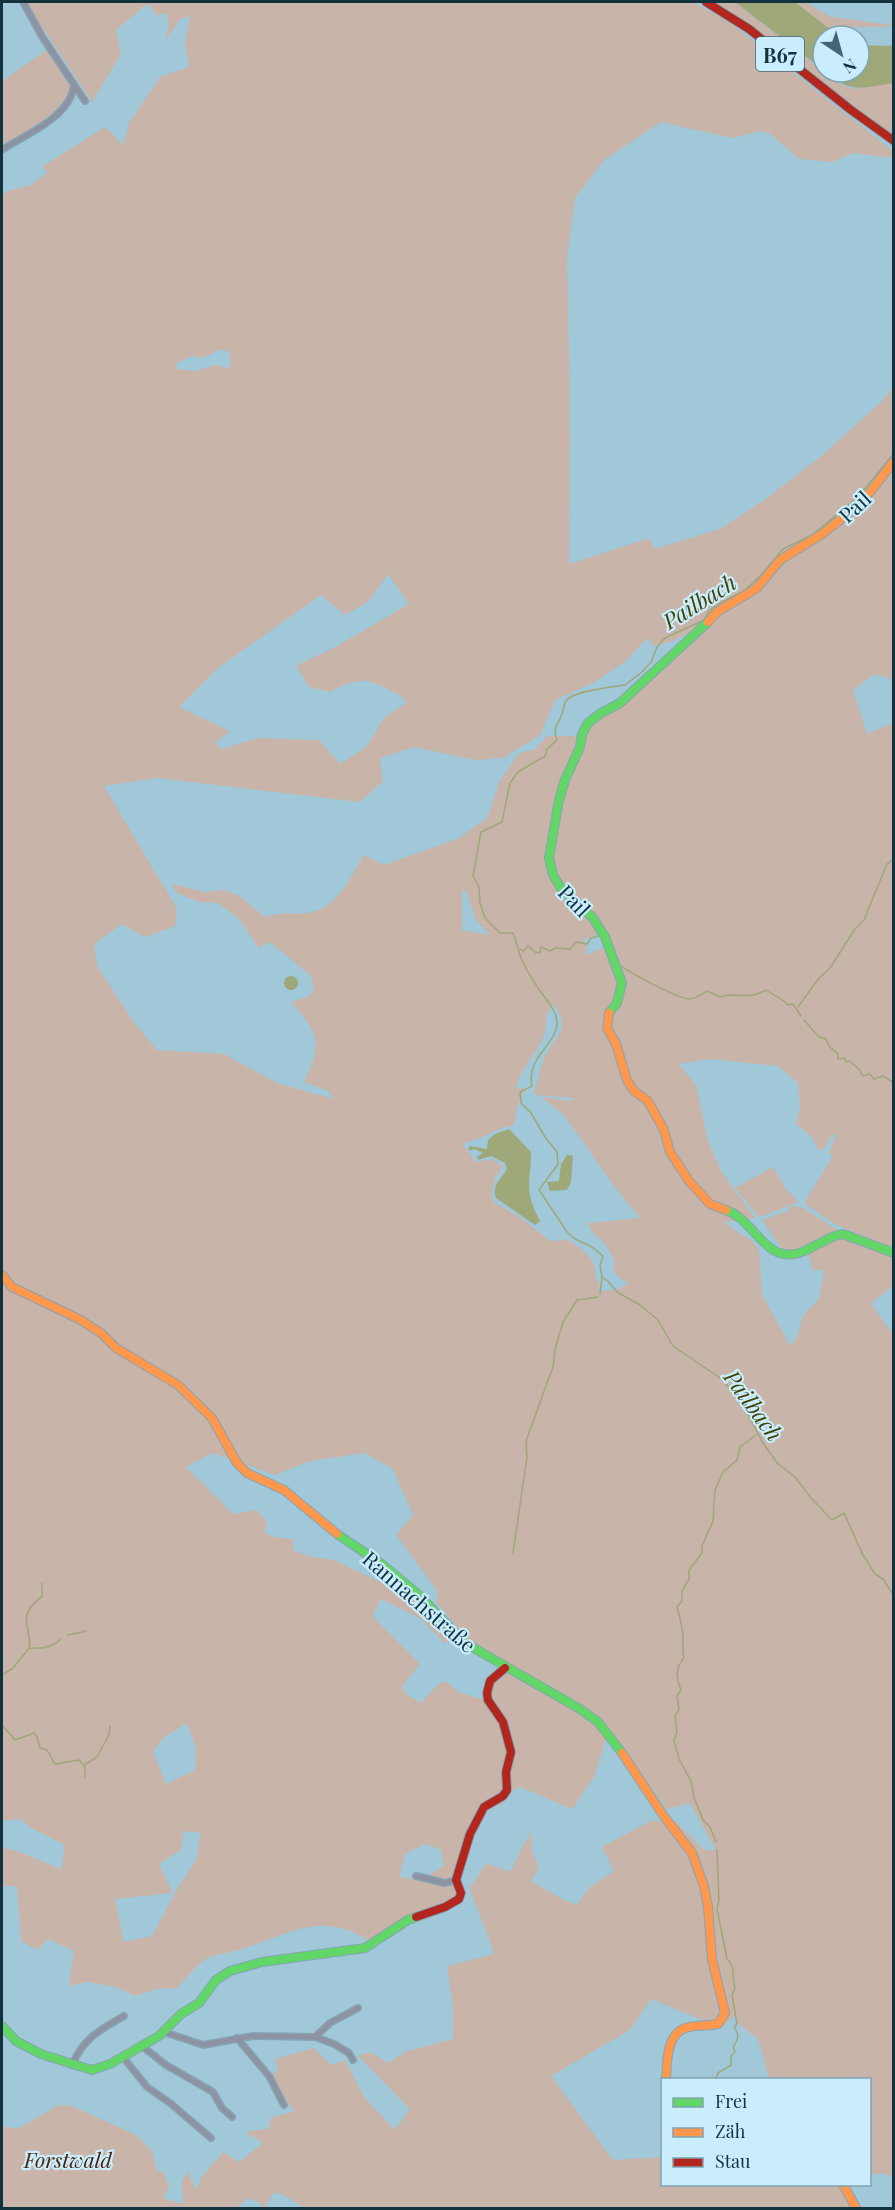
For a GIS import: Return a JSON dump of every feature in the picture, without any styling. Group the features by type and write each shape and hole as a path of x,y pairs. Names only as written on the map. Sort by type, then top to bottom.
{"street":[{"path":"23,2 39,31 85,101"},
{"name":"B67","path":"706,2 749,29 894,141"},
{"path":"2,150 65,107 73,94 74,86"},
{"name":"Pail","path":"894,461 871,491 851,511 822,534 780,560 757,588 717,612 701,630 620,703 588,723 559,800 549,858 553,874 562,890 586,911 600,928 616,965 622,983 621,991 609,1013 607,1028 616,1044 627,1080 634,1091 648,1101 664,1130 670,1152 678,1167 699,1193 710,1204 735,1213 745,1220 771,1250 780,1254 798,1253 835,1235 843,1234 894,1252"},
{"name":"Rannachstraße","path":"2,1275 12,1287 79,1318 101,1333 116,1348 178,1385 212,1418 237,1463 247,1473 292,1495 334,1532 373,1557 419,1595 465,1643 580,1709 605,1728 663,1815 692,1853 699,1866 708,1907 712,1959 725,2013 718,2024 687,2027 675,2034 671,2043 666,2078"},
{"path":"2,2026 25,2047 92,2070 110,2064 164,2032 182,2014 199,2003 216,1980 230,1971 262,1962 365,1948 408,1920 445,1907 459,1899 461,1893 456,1880 467,1842 484,1807 503,1796 507,1790 507,1772 511,1752 503,1722 488,1701 487,1693 490,1681 506,1668"},
{"path":"416,1876 445,1882 456,1880"},
{"path":"315,2037 330,2023 358,2008"},
{"path":"72,2065 79,2050 94,2033 124,2016"},
{"path":"164,2032 203,2045 253,2036 315,2037 334,2044 349,2054 353,2060"},
{"path":"237,2038 269,2076 284,2105"},
{"path":"142,2046 166,2064 213,2092 222,2108 232,2118"},
{"path":"123,2057 147,2087 170,2103 211,2138"},
{"path":"844,2186 856,2208"}],"green space":[{"name":"Forstwald","path":"25,2 693,2 729,22 893,151 893,158 853,153 832,162 799,159 770,134 762,131 732,138 661,122 604,160 575,198 567,256 570,410 569,564 649,538 655,549 720,529 767,498 820,457 882,401 893,387 893,459 858,501 817,535 793,547 783,555 752,588 716,609 695,630 671,642 653,646 647,638 626,661 593,683 555,700 540,735 503,758 475,760 414,747 380,758 383,781 360,802 157,778 104,786 177,909 175,926 145,937 122,924 94,944 97,966 133,1021 157,1050 224,1054 277,1083 334,1099 328,1091 304,1082 314,1057 315,1039 308,1022 291,1002 307,997 314,991 311,976 270,942 259,948 239,919 218,903 199,902 177,893 172,887 174,884 204,892 224,890 238,895 265,917 318,910 327,906 342,891 364,855 384,865 459,838 487,818 499,782 519,753 534,750 547,736 576,736 579,747 557,795 546,849 549,874 552,875 549,858 550,844 559,800 580,747 582,734 588,723 620,703 701,630 717,612 757,588 780,560 822,534 851,511 871,491 893,461 893,684 888,677 873,675 853,690 867,734 893,723 893,1250 833,1223 804,1203 833,1156 829,1153 836,1135 832,1134 825,1148 818,1150 811,1136 796,1124 800,1108 798,1083 778,1066 709,1059 679,1064 696,1085 708,1141 721,1171 755,1218 724,1222 751,1240 759,1249 762,1294 790,1346 797,1337 806,1312 817,1302 824,1279 822,1269 813,1271 809,1251 844,1236 893,1255 893,1286 871,1303 894,1336 893,2177 881,2173 871,2175 871,2078 769,2078 758,2039 737,2023 736,2014 722,2028 651,1999 630,2030 551,2076 613,2160 661,2157 661,2186 841,2186 853,2208 305,2208 282,2194 274,2193 266,2204 268,2208 263,2208 260,2203 249,2198 238,2206 239,2208 2,2208 2,2126 17,2129 59,2105 72,2106 136,2135 152,2151 157,2171 164,2173 169,2187 163,2198 184,2204 181,2183 187,2172 197,2190 201,2178 223,2152 239,2162 262,2144 257,2138 245,2134 268,2129 271,2118 294,2111 270,2075 278,2071 275,2059 314,2048 331,2065 345,2060 364,2097 395,2130 410,2109 358,2056 370,2052 388,2063 407,2051 453,2039 453,2008 447,1966 494,1954 469,1887 486,1863 510,1872 531,1831 532,1851 539,1868 531,1881 577,1905 590,1887 614,1871 602,1847 650,1821 676,1821 704,1850 716,1850 690,1803 667,1809 609,1729 594,1777 572,1809 520,1787 513,1790 499,1806 490,1800 471,1821 460,1848 453,1883 458,1896 368,1940 351,1931 335,1927 305,1928 211,1957 199,1964 177,1988 156,1989 136,1996 115,1987 88,1982 69,1986 74,1951 48,1939 37,1950 21,1941 17,1886 2,1886 2,1847 61,1869 65,1845 31,1828 20,1819 2,1821 2,195 10,190 31,185 47,173 43,166 105,127 123,145 129,123 160,77 189,67 185,43 190,16 180,19 166,40 169,23 167,15 163,13 158,16 147,4 116,30 121,54 92,102","holes":["222,349 230,353 230,368 214,365 197,371 175,369 177,363 192,356 202,358","388,574 409,604 337,646 296,666 309,687 330,692 360,681 384,687 404,698 406,703 385,717 366,747 340,764 319,740 257,738 222,749 215,743 230,731 179,707 218,668 321,595 345,615 369,601","462,890 466,891 476,920 490,935 462,930","563,890 594,919 616,963 621,988 618,998 609,1013 617,999 620,984 607,947 584,955 588,946 583,940 600,933 592,919","554,1004 562,1026 544,1059 534,1092 535,1095 574,1098 573,1101 541,1097 564,1115 614,1186 640,1218 588,1223 591,1230 610,1252 615,1262 613,1267 617,1276 628,1283 620,1289 598,1292 600,1284 596,1278 594,1266 583,1250 566,1239 549,1240 521,1218 494,1202 491,1195 495,1178 503,1167 493,1159 476,1162 462,1144 514,1125 517,1107 525,1089 516,1088 521,1074 544,1036 548,1013","212,1453 275,1475 310,1461 365,1453 393,1469 413,1515 396,1535 438,1592 436,1602 465,1636 511,1667 491,1687 494,1707 484,1700 458,1692 446,1681 437,1685 421,1703 406,1694 402,1687 420,1664 374,1618 373,1615 381,1599 421,1619 444,1643 457,1640 418,1600 334,1560 308,1556 293,1550 293,1539 272,1537 264,1532 267,1523 257,1510 233,1514 186,1467","187,1723 196,1749 195,1770 166,1784 153,1752 163,1738","184,1831 201,1833 196,1860 152,1936 124,1942 115,1899 173,1893 159,1864 181,1850","424,1844 440,1849 444,1865 422,1880 399,1877 405,1854"]},
{"path":"712,2 735,2 811,62 811,77"},
{"path":"795,2 805,2 833,18 890,25 893,17 893,25 889,27 871,27 871,24 823,24"},
{"path":"48,49 72,86 60,106 52,114 2,147 2,81"},
{"path":"893,83 893,134 870,121 821,84 840,84 854,89"},
{"path":"773,1167 786,1189 799,1202 759,1217 735,1188"},
{"path":"788,1207 803,1208 839,1231 800,1250 786,1254 762,1220 790,1210"}],"shaded area":[{"path":"735,2 795,2 823,24 811,24 811,61"},
{"path":"871,45 893,45 893,83 857,88 843,84 871,84"},
{"path":"291,976 296,978 298,983 296,988 291,990 286,988 284,983 286,978"},
{"path":"509,1129 531,1152 530,1194 540,1221 535,1225 496,1198 496,1185 507,1169 505,1163 491,1156 478,1160 477,1157 483,1153 474,1149 470,1151 468,1148 471,1146 487,1149 488,1140 495,1134"},
{"path":"567,1155 573,1156 571,1182 567,1190 550,1191 547,1182 559,1181 561,1164"}],"waterway":[{"name":"Pailbach","path":"894,453 858,497 812,535 783,549 744,591 720,603 709,611 704,620 665,638 657,647 651,662 625,685 584,692 566,701 555,730 557,740 547,749 545,756 518,772 510,783 502,822 481,832 473,876 479,887 480,903 485,918 500,933 513,933 524,965 556,1017 555,1032 533,1067 532,1086 520,1092 521,1103 531,1113 557,1152 558,1164 539,1190 567,1232 603,1256 600,1266 602,1277 617,1292 640,1305 658,1320 673,1346 723,1380 747,1413 763,1443 778,1464 795,1477 832,1520 844,1513 862,1553 875,1574 883,1579 894,1596"},
{"path":"798,1007 819,978 830,968 855,929 864,920 887,864 894,859"},
{"path":"520,949 524,951 528,946 540,953 541,947 550,951 555,948 570,949 576,942 587,944 591,938 601,935"},
{"path":"619,964 654,985 690,999 707,991 720,997 753,995 766,990 788,1005 793,1004 801,1016"},
{"path":"804,1020 819,1037 826,1039 829,1046 838,1054 838,1059 844,1058 846,1062 849,1061 859,1069 863,1076 870,1074 874,1079 883,1076 894,1083"},
{"path":"600,1294 602,1277"},
{"path":"513,1553 527,1457 526,1441 553,1367 555,1349 563,1322 577,1300 598,1297"},
{"path":"716,1842 710,1827 703,1820 694,1798 691,1781 680,1761 674,1741 677,1732 675,1716 679,1710 677,1696 681,1690 677,1673 684,1658 677,1607 682,1601 682,1591 689,1579 689,1570 702,1553 702,1546 713,1521 715,1490 723,1472 737,1460 740,1447 756,1435"},
{"path":"29,1647 27,1615 31,1606 42,1596 42,1583"},
{"path":"68,1635 86,1631"},
{"path":"2,1675 13,1668 29,1648 46,1647 61,1639"},
{"path":"2,1725 15,1740 34,1733 40,1748 47,1750 55,1764 79,1760 85,1767 85,1777"},
{"path":"84,1765 97,1757 109,1735 110,1726"},
{"path":"716,2078 718,2073 731,2065 731,2056 735,2052 733,2047 738,2037 734,2027 737,2024 732,1995 735,1988 733,1970 727,1959 717,1909 719,1900 717,1850"}],"traffic: fast":[{"path":"609,1013 617,1003 622,983 605,937 593,918 562,890 553,875 549,858 559,800 588,723 620,703 708,622"},
{"path":"726,1210 736,1215 768,1247 777,1252 799,1253 843,1234 894,1253"},
{"path":"337,1534 383,1565 419,1595 465,1643 580,1709 598,1722 622,1753"},
{"path":"2,2026 16,2041 41,2054 92,2070 110,2064 159,2036 181,2014 199,2003 216,1980 230,1971 262,1962 365,1948 416,1917"}],"traffic: slow":[{"path":"708,622 717,612 757,588 780,560 822,534 851,511 871,491 894,461"},
{"path":"609,1013 607,1028 616,1044 627,1080 634,1091 648,1101 664,1130 670,1152 689,1181 710,1204 726,1210"},
{"path":"2,1275 12,1287 79,1319 101,1333 116,1348 178,1385 212,1418 237,1463 247,1473 284,1490 337,1534"},
{"path":"622,1753 663,1815 692,1853 704,1886 712,1959 725,2013 718,2024 689,2027 676,2034 669,2048 666,2078"},
{"path":"844,2186 856,2208"}],"traffic: jam":[{"path":"706,2 749,29 894,141"},
{"path":"416,1917 445,1907 459,1899 461,1893 456,1880 470,1834 484,1807 503,1796 507,1790 506,1772 511,1752 503,1722 488,1700 487,1693 490,1681 505,1668"}]}
